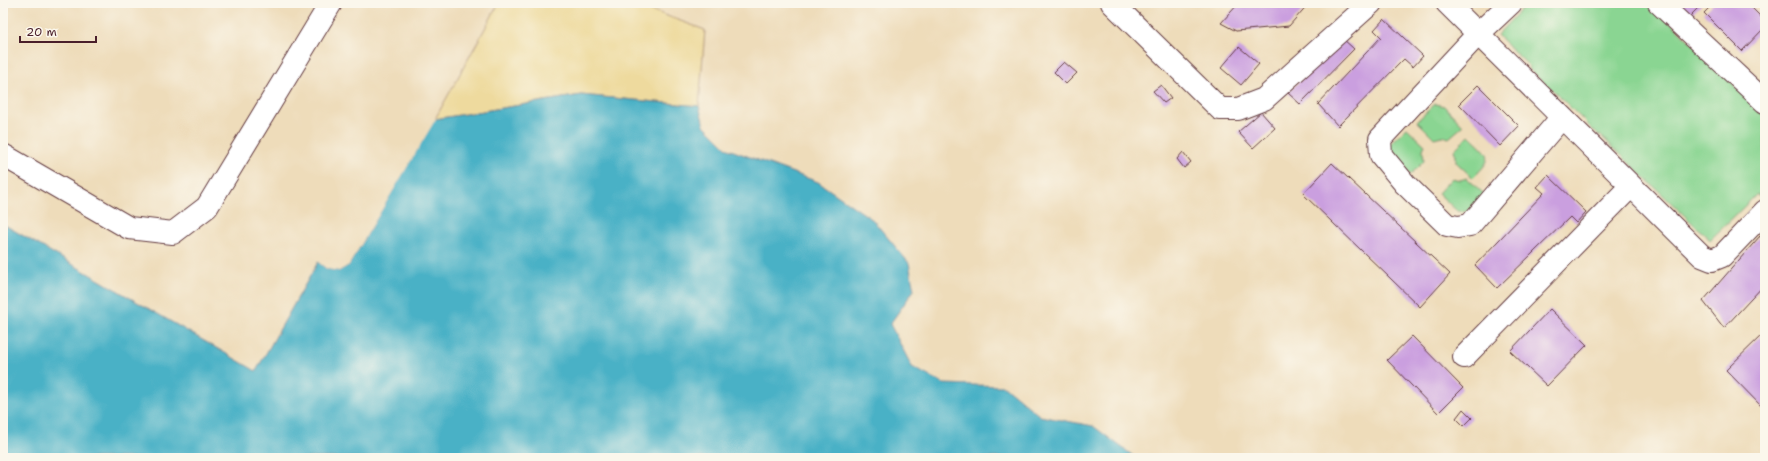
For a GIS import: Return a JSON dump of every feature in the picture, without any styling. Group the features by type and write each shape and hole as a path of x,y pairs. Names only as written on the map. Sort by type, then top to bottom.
{"street":[{"path":"3,155 129,228 173,233 207,208 331,3"},
{"path":"1112,3 1220,109 1238,109 1264,99 1370,3"},
{"path":"1447,3 1702,256 1712,260 1722,256 1765,211"},
{"path":"1510,3 1478,34 1380,139 1381,155 1405,184 1447,225 1458,227 1470,225 1562,117"},
{"path":"1659,3 1765,102"},
{"path":"1464,357 1631,186"}],"green space":[{"path":"1527,3 1651,3 1765,115 1765,189 1758,196 1757,194 1710,240 1600,135 1599,136 1552,89 1529,69 1530,67 1497,35"},
{"path":"1435,104 1444,106 1463,126 1449,138 1442,136 1434,138 1417,121"},
{"path":"1407,128 1425,145 1423,149 1424,161 1410,175 1391,156 1388,146"},
{"path":"1469,135 1482,147 1488,156 1485,165 1473,178 1456,162 1454,150"},
{"path":"1452,178 1460,180 1467,178 1484,194 1467,212 1457,211 1438,193"}],"sand":[{"path":"499,3 632,3 705,30 699,106 581,95 435,119"}],"water":[{"path":"581,95 699,106 704,125 728,149 818,182 873,220 909,263 914,290 890,324 912,367 944,384 1004,386 1040,416 1093,426 1136,458 3,458 3,224 256,371 318,262 327,269 339,271 349,265 435,119"}],"pier":[{"path":"437,117 349,265 339,271 327,269 318,262 319,261 328,267 339,269 347,264 434,118"}],"building":[{"path":"1239,3 1309,3 1289,26 1236,31 1221,23"},
{"path":"1668,3 1703,3 1684,22"},
{"path":"1714,3 1747,3 1765,21 1765,27 1742,51 1704,13"},
{"path":"1384,19 1423,56 1413,67 1404,59 1338,126 1318,104 1381,37 1374,30"},
{"path":"1342,38 1354,49 1300,104 1288,93"},
{"path":"1239,47 1259,64 1241,85 1221,68"},
{"path":"1064,62 1077,73 1066,84 1054,72"},
{"path":"1161,85 1171,98 1164,103 1153,91"},
{"path":"1478,85 1519,126 1500,146 1459,104"},
{"path":"1261,112 1275,128 1253,148 1238,132"},
{"path":"1183,152 1191,162 1184,168 1177,159"},
{"path":"1332,163 1450,274 1420,307 1303,194"},
{"path":"1548,175 1586,212 1576,223 1570,217 1497,288 1475,265 1544,193 1537,187"},
{"path":"1760,236 1765,243 1765,284 1724,328 1703,301"},
{"path":"1550,309 1587,345 1547,386 1510,351"},
{"path":"1765,332 1765,410 1726,370"},
{"path":"1412,336 1463,388 1438,413 1387,360"},
{"path":"1463,409 1472,418 1464,426 1456,418"}]}
